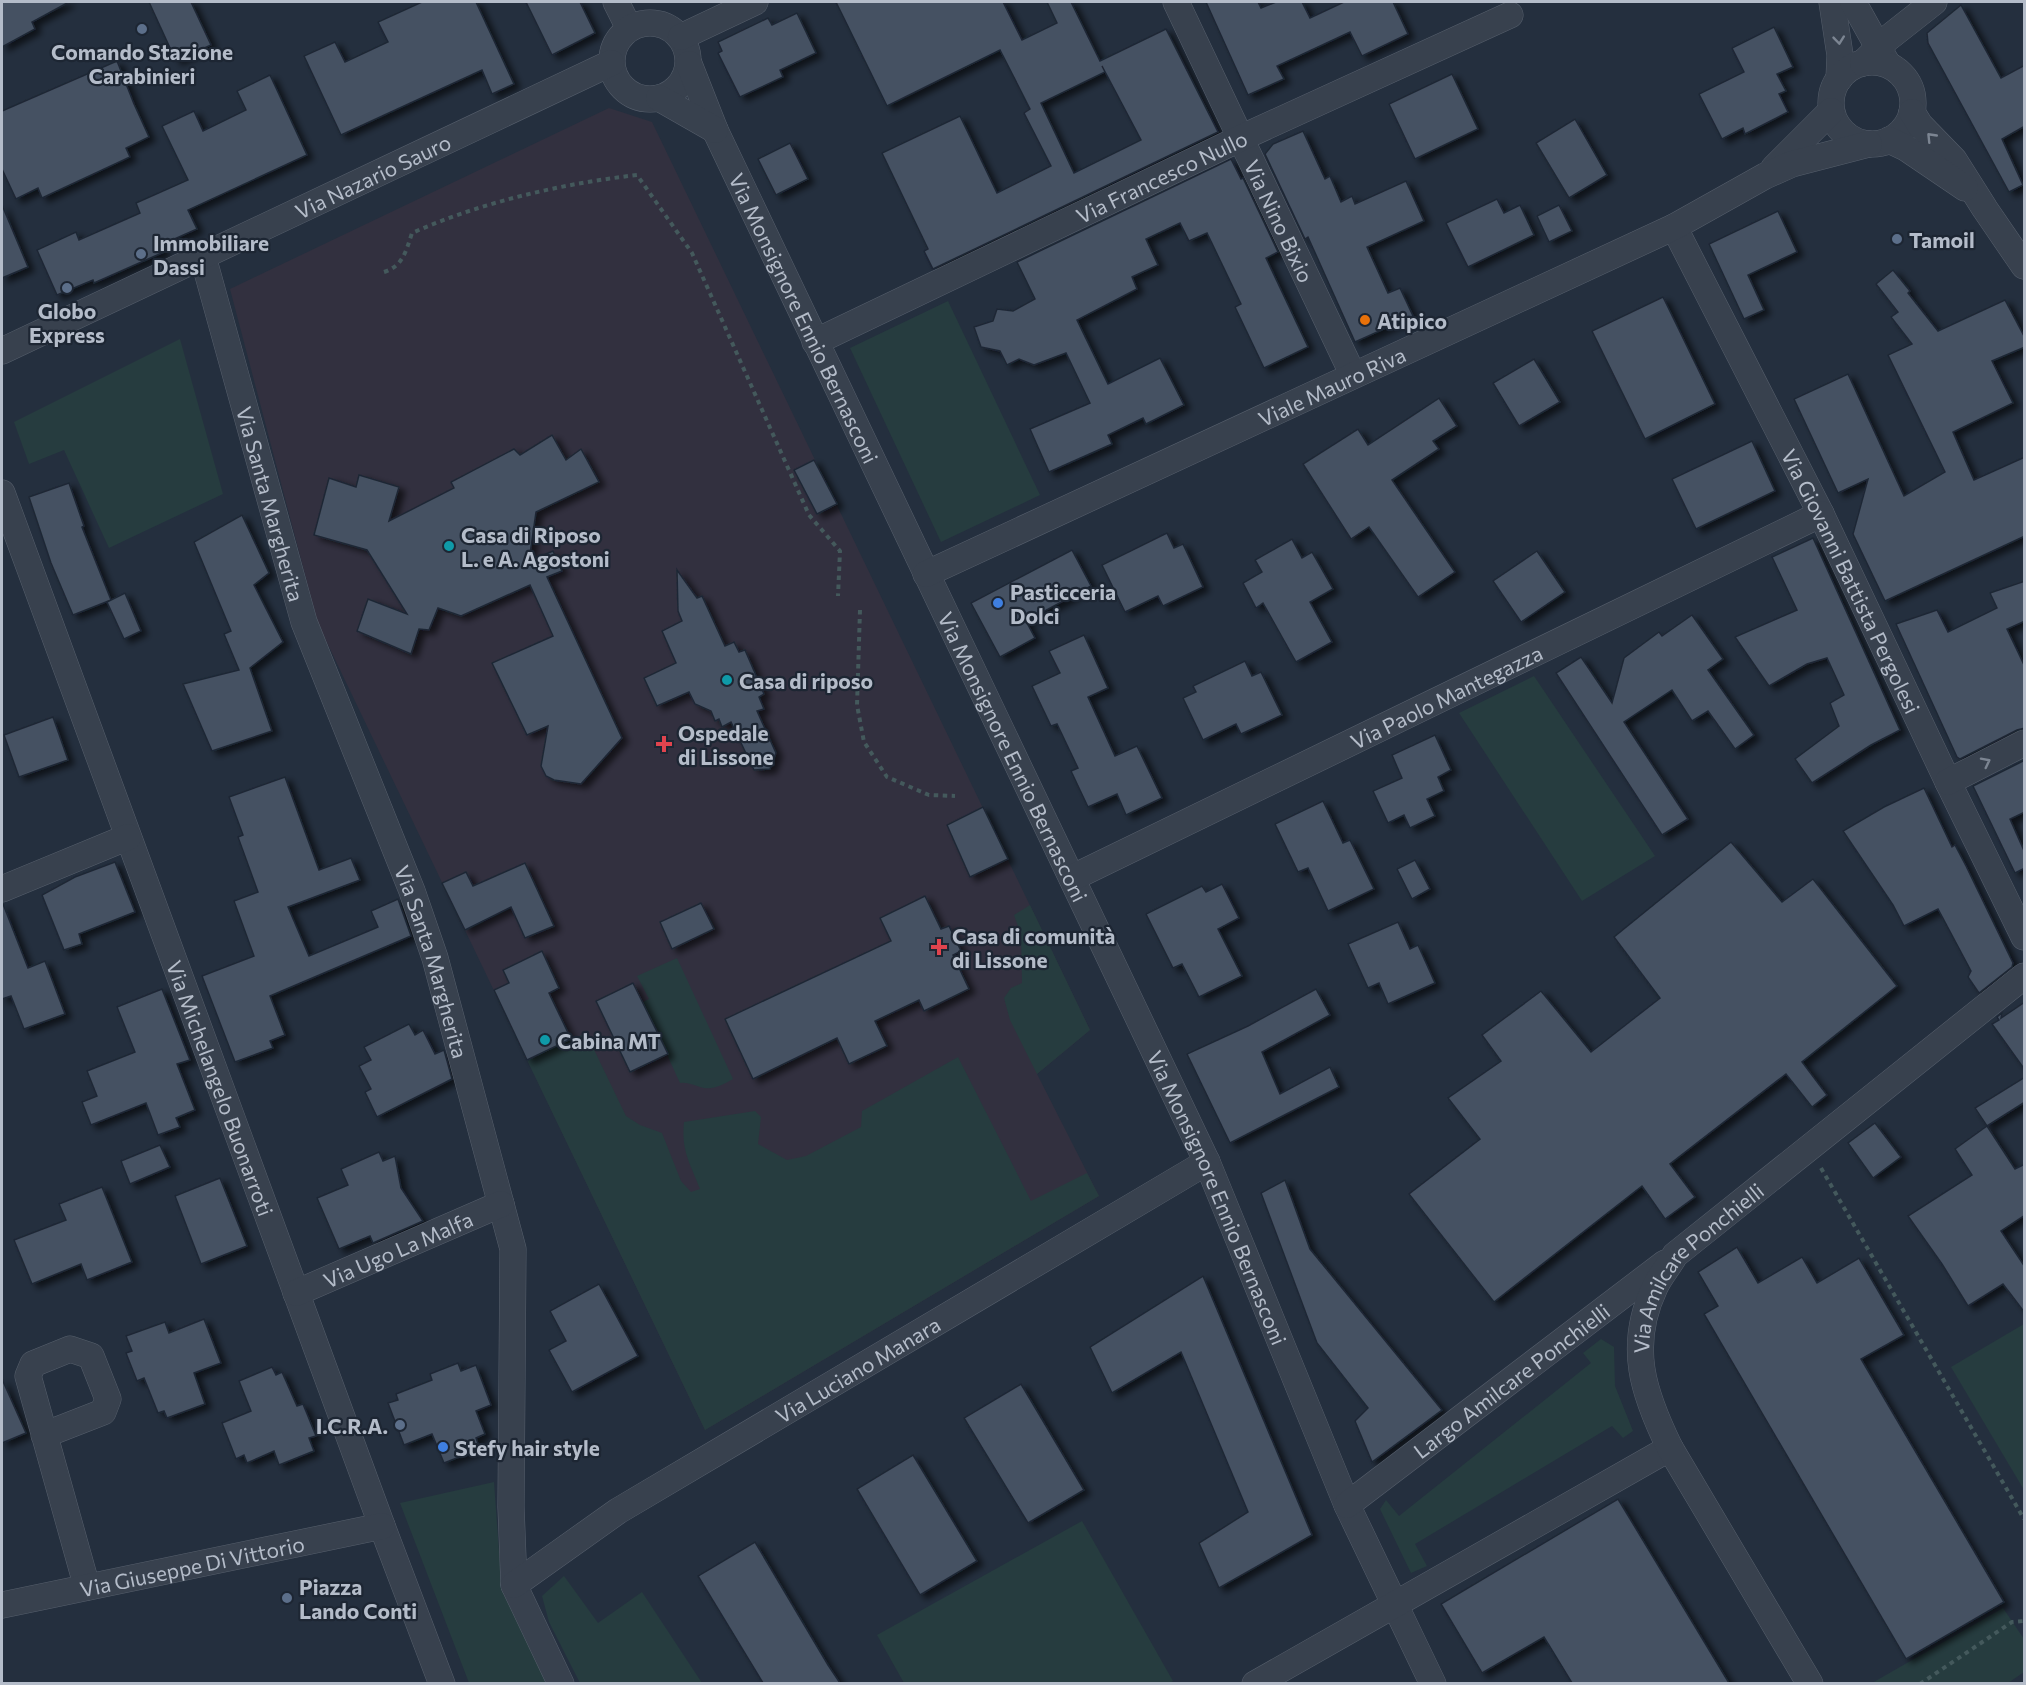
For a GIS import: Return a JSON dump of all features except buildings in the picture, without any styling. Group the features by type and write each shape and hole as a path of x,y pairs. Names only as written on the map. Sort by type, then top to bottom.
{"street":[{"path":"616,2 629,28"},
{"path":"681,37 755,2"},
{"name":"Via Nino Bixio","path":"1176,2 1353,375"},
{"path":"1836,2 1877,59 1894,68 1905,78 1911,88 1912,112 1901,132 1879,142"},
{"path":"1836,2 1840,55 1839,79"},
{"path":"1934,2 1887,39 1877,59 1850,68 1839,79 1831,96 1831,111 1843,132 1855,141 1879,142 1906,148 1976,196"},
{"name":"Via Francesco Nullo","path":"815,342 1241,138 1510,15"},
{"path":"655,22 671,28 681,37 688,51 689,64 679,86 672,92 659,98 646,99 633,95 621,87 611,63 613,50 619,37 629,28 642,23 655,22"},
{"name":"Via Nazario Sauro","path":"2,351 611,63"},
{"name":"Via Monsignore Ennio Bernasconi","path":"689,64 715,130 815,342 1208,1162 1347,1505 1433,1683"},
{"path":"659,98 715,130"},
{"name":"Viale Mauro Riva","path":"1765,176 1831,111"},
{"path":"1912,112 1920,125 1954,160 2025,266"},
{"name":"Viale Mauro Riva","path":"926,574 1674,227 1765,176 1792,164 1879,142"},
{"name":"Via Giovanni Battista Pergolesi","path":"1674,227 1821,514 1948,782 2025,937"},
{"name":"Via Santa Margherita","path":"202,257 304,622 412,891 435,958 513,1249 511,1507 514,1585 561,1683"},
{"name":"Via Michelangelo Buonarroti","path":"2,493 382,1526 442,1683"},
{"name":"Via Paolo Mantegazza","path":"1072,878 1821,514"},
{"path":"1948,782 2025,743"},
{"path":"2,889 128,837"},
{"name":"Via Amilcare Ponchielli","path":"1810,1683 1670,1448 1654,1415 1640,1361 1641,1332 1655,1287 1675,1255 2025,976"},
{"name":"Via Luciano Manara","path":"514,1585 618,1511 1208,1162"},
{"name":"Via Ugo La Malfa","path":"296,1293 501,1204"},
{"name":"Largo Amilcare Ponchielli","path":"1347,1505 1675,1255"},
{"path":"44,1435 87,1587"},
{"path":"1255,1683 1670,1448"},
{"name":"Via Giuseppe Di Vittorio","path":"2,1605 382,1526"}],"path":[{"path":"384,272 393,269 404,259 412,233 440,220 535,192 605,178 637,175 692,253 809,515 840,551 838,596"},
{"path":"860,610 857,705 864,742 887,777 929,795 955,796"},
{"path":"1809,1147 2025,1519"},
{"path":"1920,1683 2012,1622 2025,1621"}],"shaded area":[{"name":"Ospedale di Lissone","path":"609,108 652,122 1090,1030 1037,1074 1099,1196 705,1430 318,624 230,289"}],"green space":[{"path":"948,301 1040,495 941,542 850,348"},
{"path":"180,339 223,494 109,548 64,450 29,464 14,422"},
{"path":"1534,676 1655,856 1582,901 1459,713"},
{"path":"1030,905 1090,1030 1037,1074 1010,1020 1004,998 1011,988 1022,983 1021,935 1014,915"},
{"path":"677,958 733,1079 717,1087 704,1088 680,1083 643,1002 649,999 637,976"},
{"path":"586,1033 626,1116 640,1125 662,1133 681,1181 691,1192 700,1189 685,1149 684,1122 755,1111 761,1117 758,1144 787,1160 806,1156 861,1127 862,1111 958,1057 1031,1201 1087,1173 1099,1196 705,1430 527,1060"},
{"path":"2024,1324 2024,1490 1951,1367"},
{"path":"1601,1339 1614,1347 1615,1386 1633,1431 1623,1438 1612,1426 1415,1544 1427,1566 1411,1573 1380,1509 1386,1500 1399,1516 1591,1363 1583,1353"},
{"path":"494,1482 500,1565 514,1607 551,1683 469,1683 400,1503"},
{"path":"1082,1521 1173,1681 1169,1684 904,1683 877,1635"},
{"path":"564,1576 598,1623 642,1592 702,1683 580,1683 549,1622 542,1596"},
{"path":"2003,1608 2024,1639 2024,1672 2008,1683 1872,1683"}],"place":[{"name":"Comando Stazione Carabinieri","path":"142,29"},
{"name":"Tamoil","path":"1897,239"},
{"name":"Immobiliare Dassi","path":"141,254"},
{"name":"Globo Express","path":"67,288"},
{"name":"Atipico","path":"1365,320"},
{"name":"Casa di Riposo L. e A. Agostoni","path":"449,546"},
{"name":"Pasticceria Dolci","path":"998,603"},
{"name":"Casa di riposo","path":"727,680"},
{"name":"Ospedale di Lissone","path":"664,744"},
{"name":"Casa di comunità di Lissone","path":"939,947"},
{"name":"Cabina MT","path":"545,1040"},
{"name":"I.C.R.A.","path":"400,1425"},
{"name":"Stefy hair style","path":"443,1447"},
{"name":"Piazza Lando Conti","path":"287,1598"}]}
